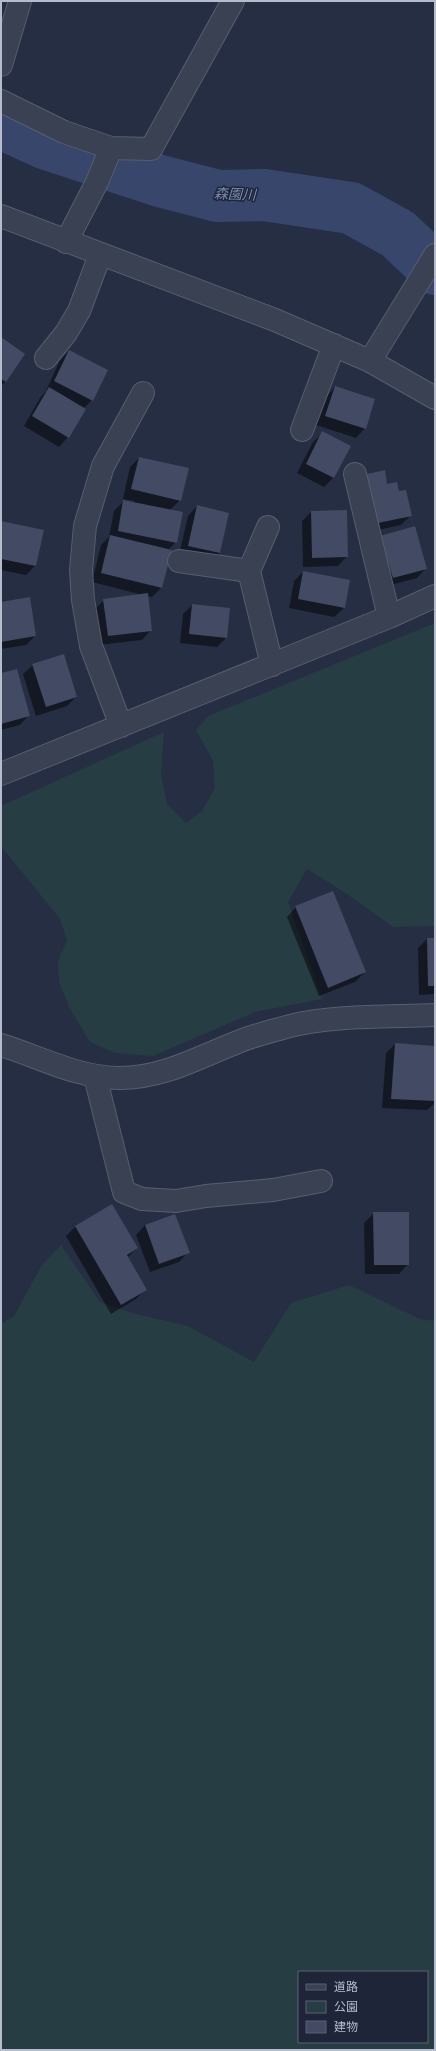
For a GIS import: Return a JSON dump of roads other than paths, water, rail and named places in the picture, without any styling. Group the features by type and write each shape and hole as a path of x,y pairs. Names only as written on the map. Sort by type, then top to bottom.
{"street":[{"path":"1,65 20,1"},
{"path":"1,101 64,132 111,148 151,149 232,1"},
{"path":"66,242 97,182 111,148"},
{"path":"1,216 100,255 275,320 370,361 435,398"},
{"path":"46,358 66,333 79,311 100,255"},
{"path":"370,361 435,256"},
{"path":"302,430 334,345"},
{"path":"121,726 91,646 83,600 81,570 85,526 103,466 143,393"},
{"path":"355,474 390,617"},
{"path":"268,527 249,571 272,665"},
{"path":"179,561 249,571"},
{"path":"1,774 390,617 435,596"},
{"path":"1,1044 61,1066 95,1076 120,1078 151,1076 196,1060 239,1041 292,1025 332,1020 435,1015"},
{"path":"95,1076 124,1192 142,1199 176,1201 206,1196 273,1190 321,1181"}],"waterway":[{"name":"森園川","path":"1,123 44,143 160,181 218,196 264,195 351,208 398,234 435,269"}]}
